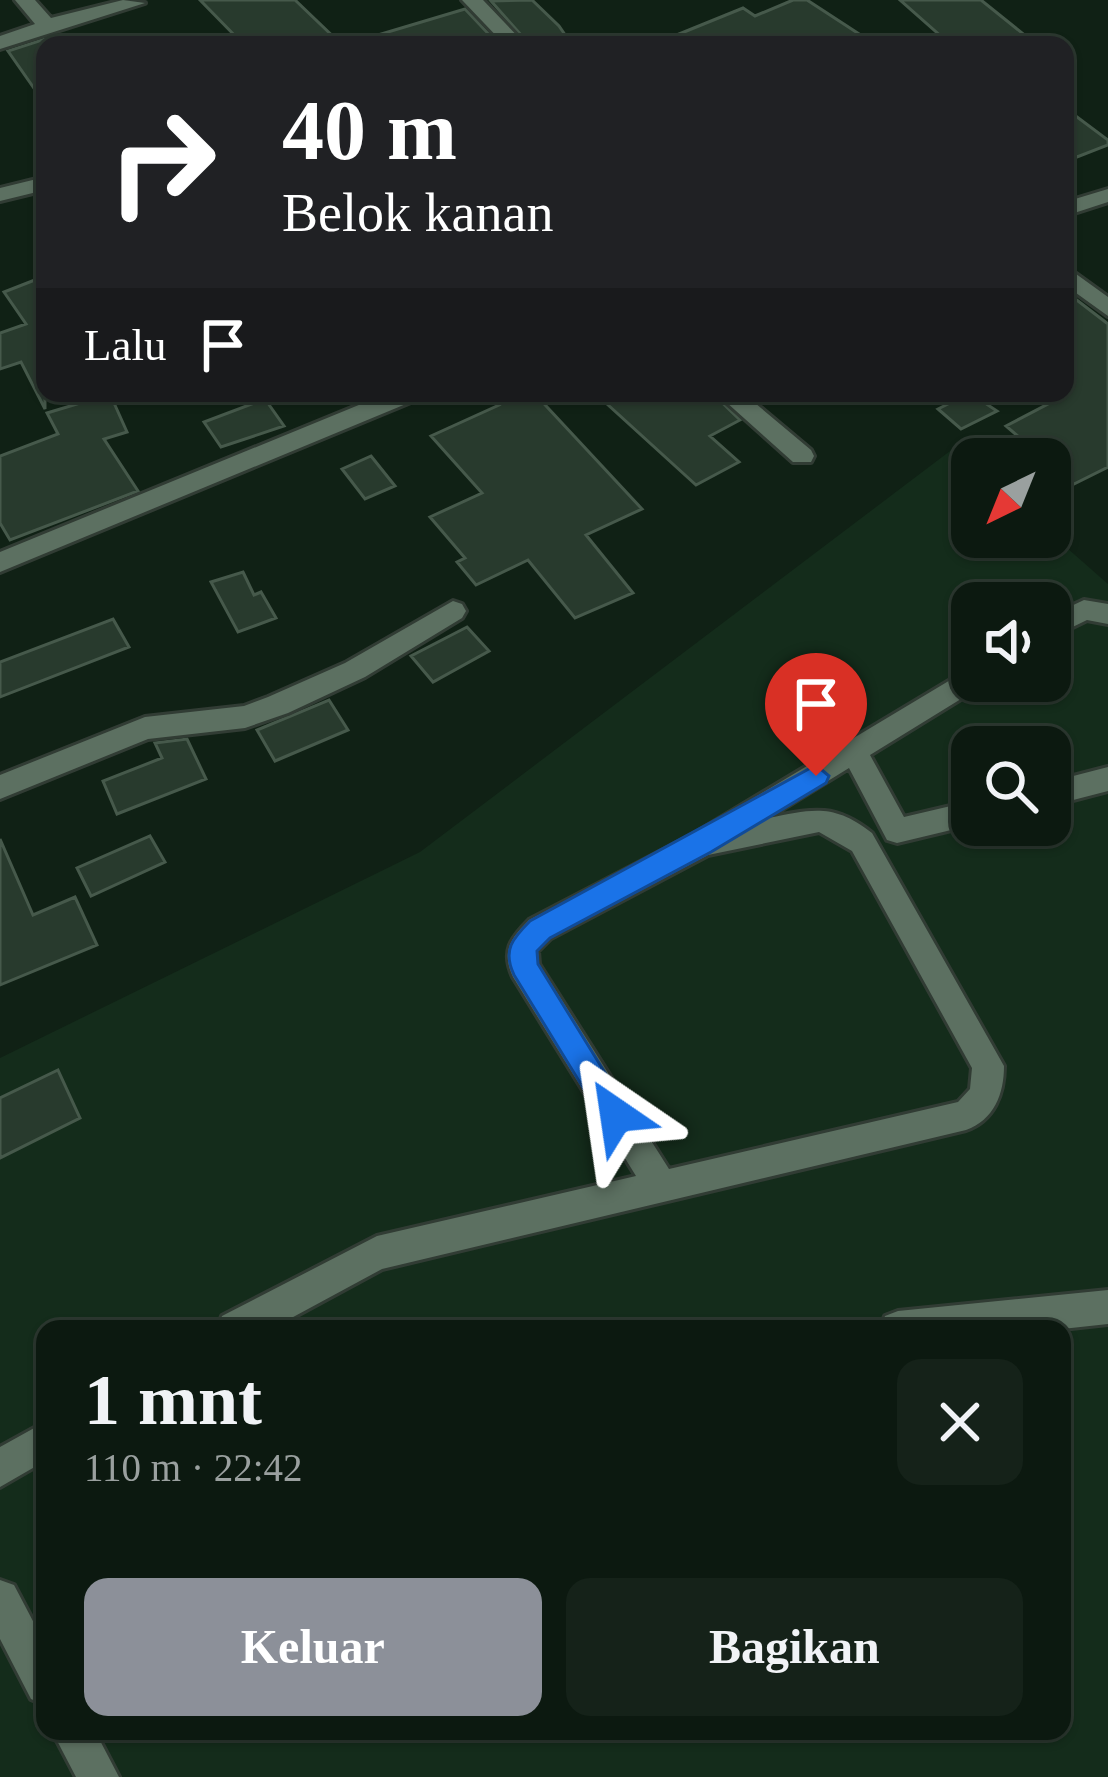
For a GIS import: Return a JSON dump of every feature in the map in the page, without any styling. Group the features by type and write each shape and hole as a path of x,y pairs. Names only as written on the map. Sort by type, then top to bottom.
{"street":[{"path":"25,0 48,26"},
{"path":"472,0 507,36"},
{"path":"0,43 135,3"},
{"path":"0,195 36,185"},
{"path":"1074,206 1108,195"},
{"path":"1074,281 1108,309"},
{"path":"0,562 388,402"},
{"path":"739,402 802,456"},
{"path":"1071,617 1084,610 1108,614"},
{"path":"0,788 145,728 245,717 278,705 356,670 453,611"},
{"path":"662,1189 524,967 522,947 540,929 702,844 951,691"},
{"path":"855,753 897,831"},
{"path":"1071,789 1108,779"},
{"path":"862,842 951,818"},
{"path":"252,1320 377,1253 662,1189 966,1114 979,1106 986,1093 988,1066 862,842 834,822 819,820 702,844"},
{"path":"984,1320 1108,1307"},
{"path":"0,1468 36,1446"},
{"path":"0,1599 36,1668"},
{"path":"77,1740 99,1777"}],"shaded area":[{"path":"951,450 951,558 1071,558 1071,551 1108,584 1108,1777 0,1777 0,1058 420,852"}],"building":[{"path":"200,0 295,0 333,36 235,36"},
{"path":"532,0 566,36 522,36 491,1"},
{"path":"793,0 807,0 862,36 674,36 743,8 755,16"},
{"path":"900,0 981,0 1026,36 941,36"},
{"path":"465,9 490,36 374,36"},
{"path":"36,42 36,91 8,51"},
{"path":"1074,115 1108,140 1108,145 1077,157"},
{"path":"36,280 36,391 21,362 0,369 0,333 26,324 4,292"},
{"path":"1074,298 1108,324 1108,467 1074,484 1071,438 1020,438 1006,426 1052,402 1074,402"},
{"path":"83,402 114,402 127,432 104,439 138,491 10,540 0,523 0,456 58,434 47,413"},
{"path":"267,402 284,426 221,447 204,422"},
{"path":"496,402 542,402 642,509 586,535 633,593 575,618 528,560 476,585 457,562 465,558 430,517 482,493 431,436 499,405"},
{"path":"605,402 721,402 740,420 710,436 739,462 696,485"},
{"path":"952,402 984,402 997,411 961,429 938,409"},
{"path":"371,456 395,486 365,499 342,469"},
{"path":"243,572 254,595 261,592 276,618 238,632 211,582"},
{"path":"113,619 129,647 0,697 0,662"},
{"path":"467,627 489,651 433,682 411,656"},
{"path":"329,700 348,730 275,761 257,730"},
{"path":"187,739 206,779 117,814 103,781 162,758 155,743"},
{"path":"150,836 165,862 91,896 77,868"},
{"path":"0,839 33,915 75,897 97,945 0,985"},
{"path":"58,1070 80,1118 0,1158 0,1098"}],"route":[{"path":"616,1115 524,967 522,947 540,929 702,844 816,776"}]}
